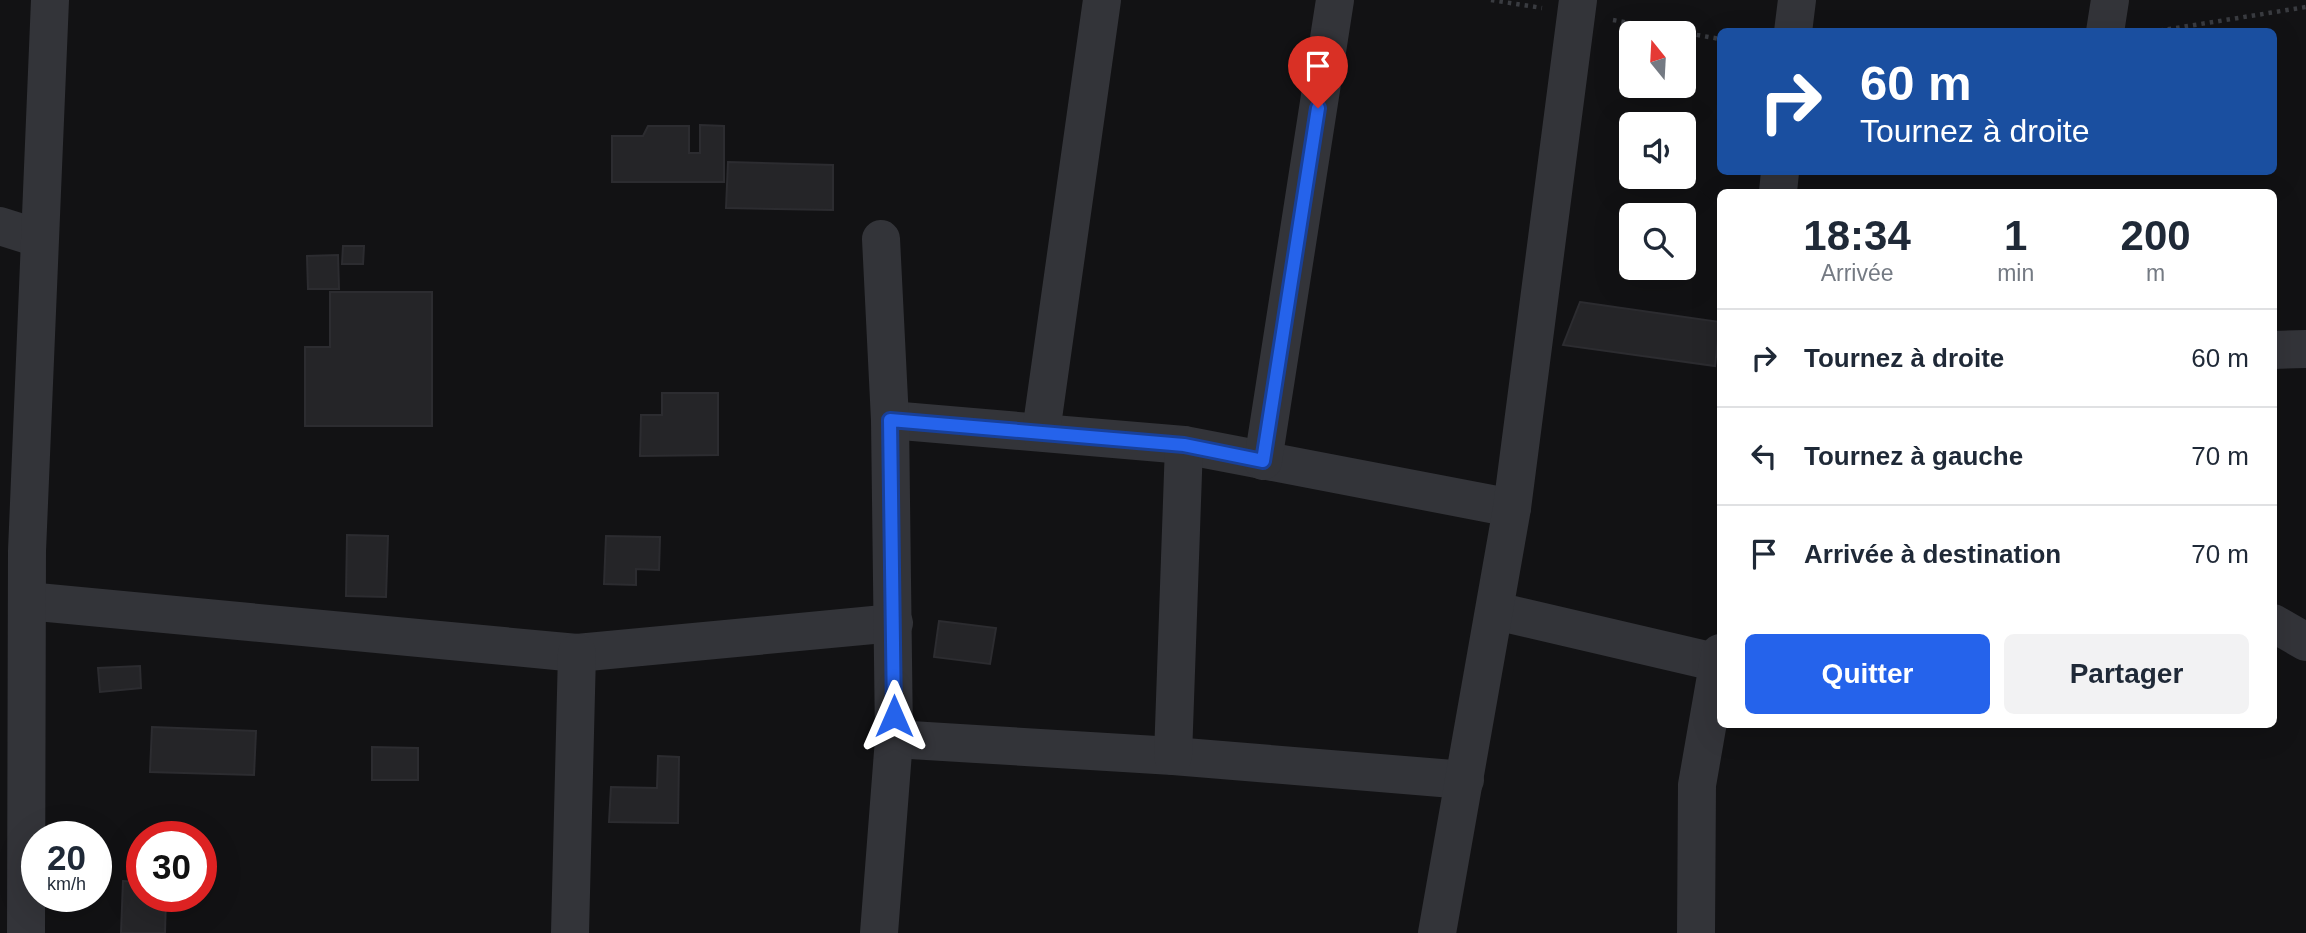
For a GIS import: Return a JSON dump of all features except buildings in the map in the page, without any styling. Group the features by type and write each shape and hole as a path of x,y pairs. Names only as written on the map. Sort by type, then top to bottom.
{"street":[{"path":"26,933 27,601 14,544 38,238 50,0"},
{"path":"1041,432 1102,0"},
{"path":"1263,461 1335,0"},
{"path":"1437,933 1513,508 1578,0"},
{"path":"1794,28 1797,0"},
{"path":"2106,28 2110,0"},
{"path":"0,226 38,238"},
{"path":"879,933 894,739 890,420 881,239"},
{"path":"2277,350 2306,349"},
{"path":"890,420 1184,445 1513,508"},
{"path":"1173,756 1184,445"},
{"path":"27,601 577,653 894,623"},
{"path":"1496,611 1717,657"},
{"path":"2277,625 2306,642"},
{"path":"570,933 577,653"},
{"path":"1696,933 1697,785 1717,675"},
{"path":"894,739 1173,756 1465,780"}],"path":[{"path":"2177,28 2306,8"}],"route":[{"path":"894,716 890,420 1184,445 1263,461 1318,108"}]}
